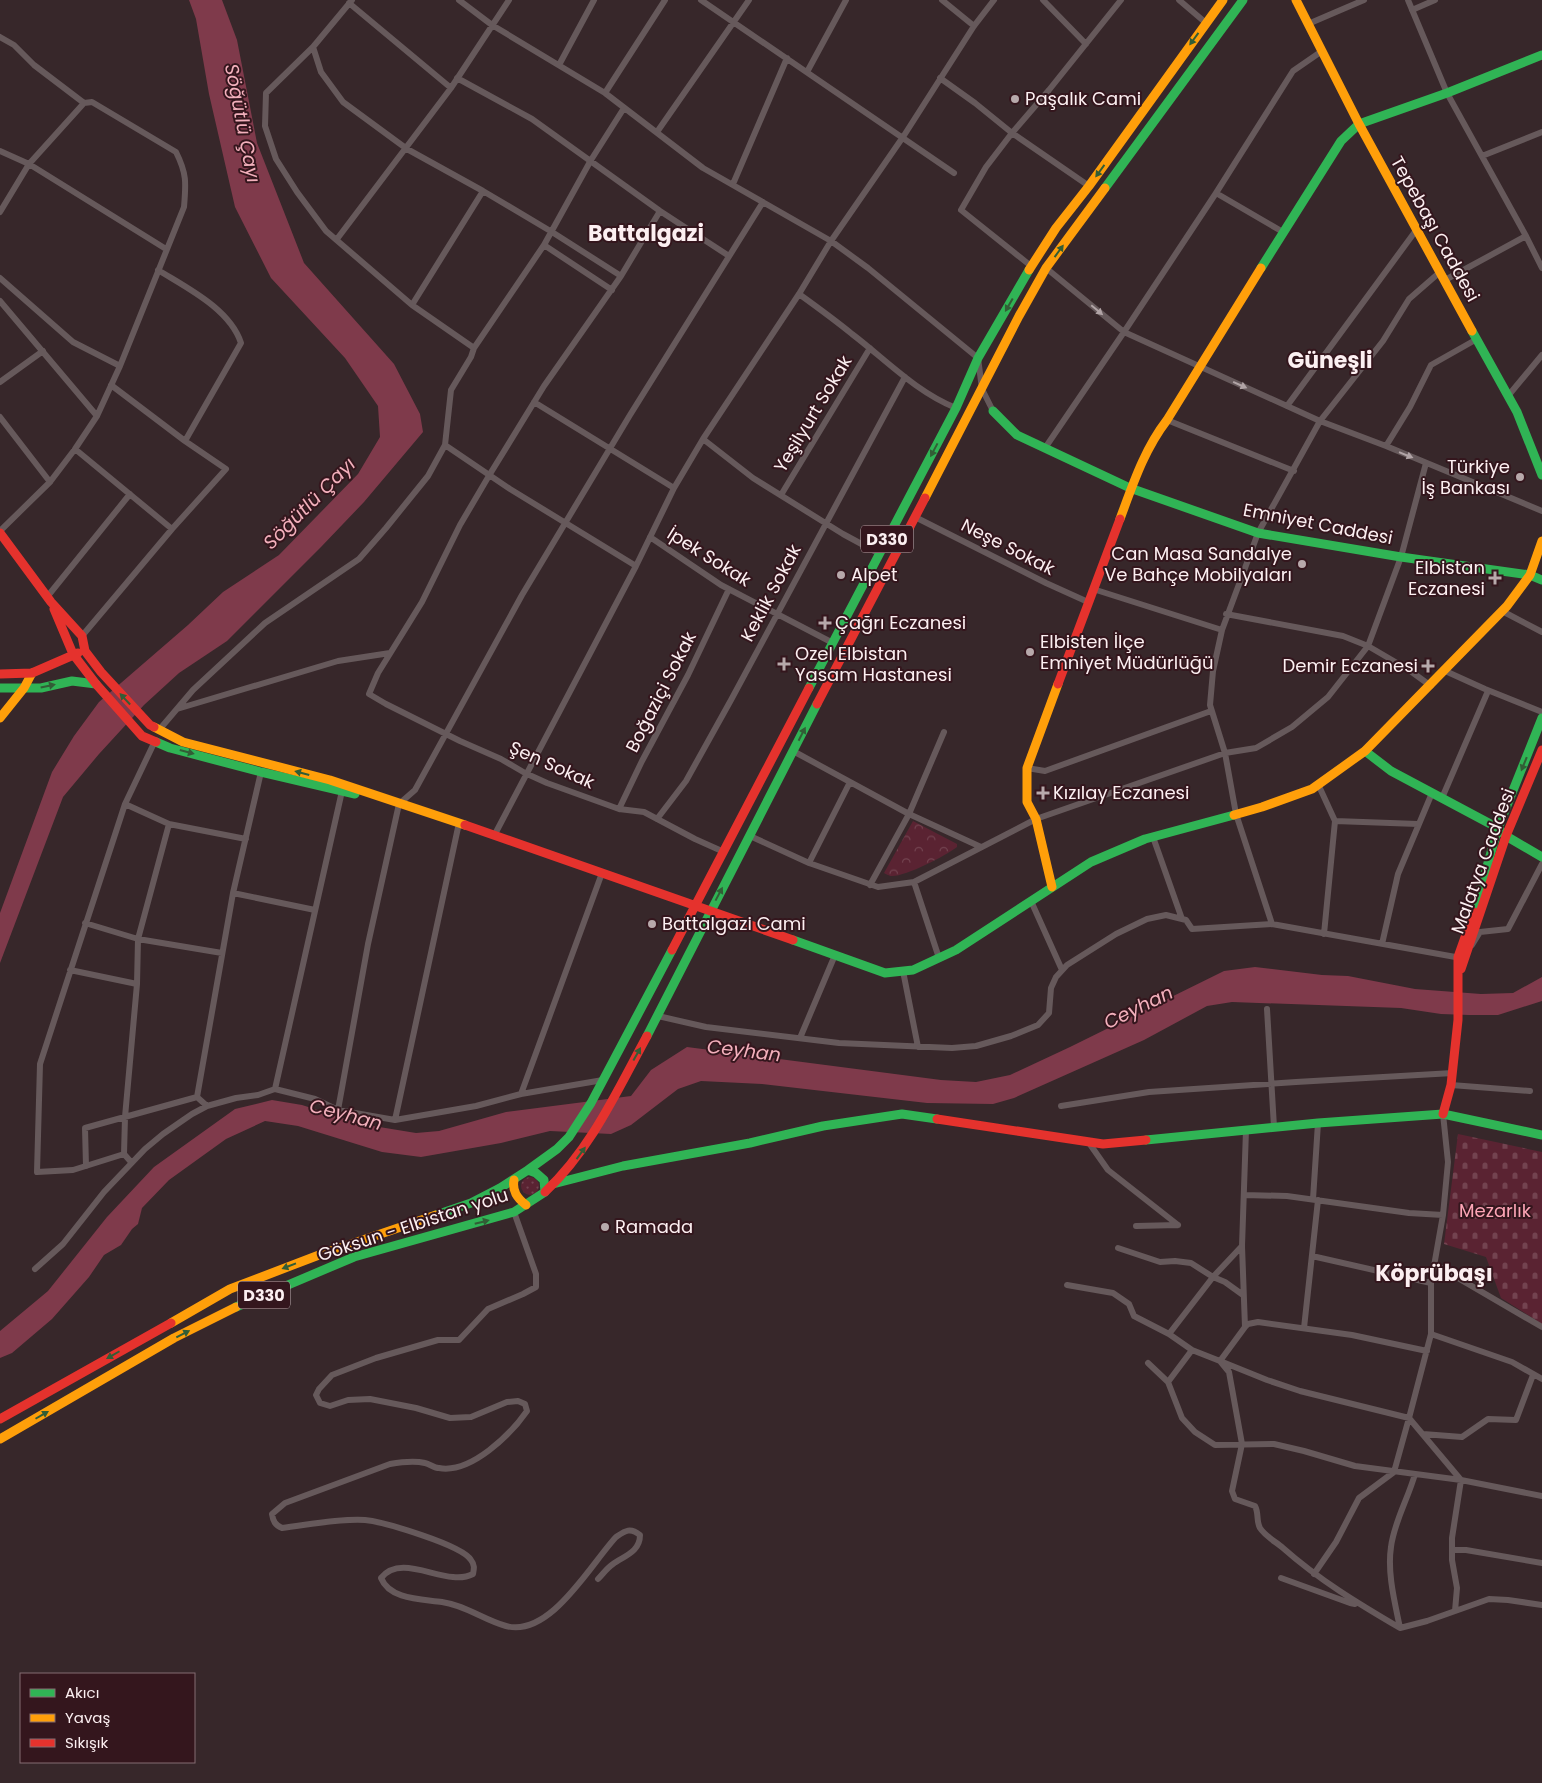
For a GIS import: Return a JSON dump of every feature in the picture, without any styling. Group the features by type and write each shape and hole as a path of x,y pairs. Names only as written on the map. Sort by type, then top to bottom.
{"main road":[{"name":"D330","path":"603,1080 956,408 978,358 1031,266 1056,228 1089,186 1224,0"},
{"name":"D330","path":"658,1016 710,911 1019,316 1046,268 1242,0"},
{"name":"Tepebaşı Caddesi","path":"1296,0 1359,124 1508,396 1542,473"},
{"path":"1052,887 1036,819 1028,802 1027,768 1129,493 1154,437 1167,420 1282,232 1341,141 1359,124 1447,93 1542,54"},
{"name":"Emniyet Caddesi","path":"993,411 1017,435 1129,493 1258,533 1401,557 1530,575 1542,580"},
{"path":"0,532 49,599 82,636 86,651 101,672 150,725 183,742 330,780 495,834 695,907 885,973 913,970 956,950 1090,862 1153,837 1236,814 1312,789 1365,751 1431,686 1443,670 1502,611 1530,575 1542,541"},
{"path":"49,599 74,654 96,684 142,736 170,748 261,772 399,804"},
{"path":"0,674 32,674 74,654 86,651"},
{"path":"0,718 24,688 32,674"},
{"path":"0,688 41,688 72,681 96,684"},
{"path":"1443,1114 1451,1086 1458,1020 1457,984 1461,958 1498,828 1542,718"},
{"name":"Malatya Caddesi","path":"1461,958 1506,836 1542,750"},
{"path":"1365,751 1391,771 1498,828 1506,836 1542,857"},
{"name":"Göksun - Elbistan yolu","path":"0,1439 174,1338 242,1304 354,1257 417,1238 493,1219 514,1212 526,1205 545,1192 563,1175 591,1138 658,1016"},
{"name":"Göksun - Elbistan yolu","path":"0,1419 230,1289 319,1255 471,1203 514,1180 557,1149 568,1137 591,1103 603,1080"},
{"path":"554,1184 623,1166 750,1143 824,1126 902,1114 1103,1144 1318,1123 1443,1114 1542,1135"},
{"path":"528,1170 536,1173 544,1180 545,1192"},
{"path":"514,1180 513,1191 521,1202 526,1205"}],"street":[{"path":"459,0 492,25 605,93 703,168 832,241 868,268 978,358 982,389 993,411"},
{"path":"337,239 451,88 509,0"},
{"path":"559,65 594,0"},
{"path":"605,93 665,0"},
{"path":"701,0 954,173"},
{"path":"657,132 749,0"},
{"path":"807,72 846,0"},
{"path":"942,0 974,26"},
{"path":"495,834 636,566 674,488 703,439 832,241 903,137 974,26 994,0"},
{"path":"1043,0 1086,44"},
{"path":"1031,266 961,210 986,167 1121,0"},
{"path":"1179,0 1206,23"},
{"path":"1308,24 1364,0"},
{"path":"1408,0 1447,93 1542,268"},
{"path":"1412,10 1435,0"},
{"path":"451,88 350,1 313,46 266,93 265,126 276,159 297,192 326,231 412,305 474,348"},
{"path":"0,37 14,45 34,65 84,103"},
{"path":"313,46 321,72 343,102 406,149 552,232 621,276"},
{"path":"1045,448 1124,332 1293,71 1322,51"},
{"path":"733,184 787,58"},
{"path":"457,78 532,119 660,211 729,256"},
{"path":"940,78 1012,133 1089,186"},
{"path":"0,212 30,164 84,103 92,102 176,152 186,182 184,207 120,366 97,416 76,449 50,482 0,532"},
{"path":"159,730 193,690 265,624 359,559 428,476 445,445 452,390 471,357 474,348 544,245 590,160 624,108"},
{"path":"1482,156 1542,132"},
{"path":"0,151 30,164 166,249"},
{"path":"412,305 482,191"},
{"path":"1216,192 1282,232"},
{"path":"338,1110 368,944 399,804 415,790 522,595 610,448 763,202"},
{"path":"176,710 338,660 390,654 422,602 460,525 490,474 534,402 612,290 660,211"},
{"path":"1287,406 1417,229"},
{"path":"1272,924 1236,814 1225,753 1210,706 1214,670 1226,614 1258,533 1320,421 1383,341 1409,299 1442,276 1526,236"},
{"path":"544,245 612,290"},
{"path":"1046,268 1124,332 1320,421 1386,446 1542,511"},
{"path":"158,270 192,291 222,314 237,330 241,343 185,441"},
{"path":"0,278 73,342 120,366"},
{"path":"799,294 905,377 946,404 956,408"},
{"path":"0,301 97,416"},
{"path":"1386,446 1410,407 1431,365 1477,339"},
{"name":"Yeşilyurt Sokak","path":"781,495 870,348"},
{"path":"0,382 43,351"},
{"path":"1508,396 1542,355"},
{"name":"Keklik Sokak","path":"657,819 686,781 905,377"},
{"path":"82,636 172,529 226,469 185,441 111,385"},
{"path":"534,402 674,488"},
{"path":"0,418 50,482"},
{"path":"1167,420 1294,471"},
{"path":"703,439 753,478 843,534 880,554"},
{"path":"445,445 565,523 636,566"},
{"path":"76,449 172,529"},
{"path":"750,836 809,863 870,885 878,887 914,882 1036,819 1225,753 1256,748 1292,727 1328,697 1368,646 1401,557 1426,463"},
{"path":"49,599 130,494"},
{"name":"Neşe Sokak","path":"915,517 1088,602"},
{"name":"İpek Sokak","path":"650,537 676,556 729,589 833,643"},
{"name":"Boğaziçi Sokak","path":"619,809 642,761 688,675 729,589"},
{"path":"1093,589 1222,630"},
{"path":"1502,611 1542,632"},
{"path":"1226,614 1343,636 1368,646 1409,670 1431,686"},
{"name":"Şen Sokak","path":"390,654 369,694 372,696 526,773 619,809 644,812 724,852"},
{"path":"1443,670 1542,712"},
{"path":"1442,798 1488,690"},
{"path":"1027,768 1045,770 1211,711"},
{"path":"870,885 909,814 944,732"},
{"path":"124,1154 73,1170 37,1172 40,1064 124,804 154,741"},
{"path":"794,751 909,814 981,847"},
{"path":"197,1097 233,893 261,772"},
{"path":"809,863 850,782"},
{"path":"1318,784 1335,821 1324,934"},
{"path":"275,1089 342,791"},
{"path":"1382,944 1398,874 1432,793"},
{"path":"124,804 169,824 246,839"},
{"path":"1335,821 1418,824"},
{"path":"395,1120 459,823"},
{"path":"131,1162 124,1154 125,1117 137,984 138,939 169,824"},
{"path":"1153,837 1182,919"},
{"path":"658,1016 706,1027 839,1043 952,1048 976,1046 1011,1036 1038,1025 1049,1013 1051,988 1056,976 1067,965 1116,934 1147,919 1166,915 1186,920 1192,929 1272,924 1461,958 1480,932 1508,929 1542,864"},
{"path":"521,1094 602,873"},
{"path":"914,882 939,958"},
{"path":"233,893 315,910"},
{"path":"1031,901 1062,970"},
{"path":"86,923 138,939 222,953"},
{"path":"800,1038 835,955"},
{"path":"70,970 137,984"},
{"path":"903,971 918,1047"},
{"path":"1268,1009 1274,1128"},
{"path":"1061,1106 1149,1092 1452,1073"},
{"path":"35,1269 63,1244 104,1192 131,1162 162,1134 207,1106 275,1089 315,1099 338,1110 395,1120 476,1106 521,1094 603,1080"},
{"path":"1451,1086 1530,1091"},
{"path":"197,1097 207,1106"},
{"path":"86,1166 85,1128 197,1097"},
{"path":"1314,1574 1336,1542 1359,1498 1394,1472 1431,1334 1431,1283 1444,1215 1448,1162 1443,1114"},
{"path":"1304,1328 1316,1200 1318,1123"},
{"path":"1244,1327 1242,1246 1246,1130"},
{"path":"1089,1143 1108,1170 1178,1225 1136,1226"},
{"path":"1244,1195 1287,1196 1409,1213 1444,1215"},
{"path":"514,1212 536,1274 536,1287 488,1309 459,1340 438,1340 376,1358 332,1375 318,1389 316,1395 320,1403 330,1406 348,1400 370,1399 416,1408 450,1418 471,1417 507,1402 518,1401 525,1404 527,1411 516,1426 494,1447 462,1467 440,1469 424,1463 408,1461 390,1464 285,1503 272,1514 273,1520 277,1526 282,1528 364,1520 387,1524 452,1547 471,1559 474,1568 473,1574 466,1578 403,1568 393,1569 385,1573 381,1578 384,1585 389,1590 412,1598 452,1603 504,1626 527,1627 544,1618 563,1602 616,1537 625,1530 630,1530 640,1535 640,1540 634,1550 611,1566 598,1579"},
{"path":"1169,1334 1213,1277 1242,1246"},
{"path":"1118,1248 1160,1262 1191,1263 1225,1282 1243,1295"},
{"path":"1312,1256 1431,1283"},
{"path":"1434,1264 1542,1327"},
{"path":"1067,1285 1113,1293 1129,1304 1134,1316 1169,1334 1192,1350 1267,1380 1300,1391 1409,1418 1461,1480 1452,1550 1457,1588 1456,1611"},
{"path":"1220,1361 1244,1327 1258,1322 1352,1335 1427,1351"},
{"path":"1431,1334 1512,1362 1542,1380"},
{"path":"1168,1382 1192,1350"},
{"path":"1220,1361 1229,1372 1242,1444 1232,1491 1235,1499 1255,1506 1258,1511 1260,1527 1314,1574 1358,1604 1400,1628 1489,1600 1508,1600 1542,1605"},
{"path":"1148,1363 1168,1382 1182,1418 1195,1432 1215,1445 1274,1444 1355,1466 1461,1480 1542,1496"},
{"path":"1423,1434 1462,1437 1488,1419 1516,1420 1533,1375"},
{"path":"1400,1628 1390,1566 1391,1548 1401,1511 1410,1493 1414,1474"},
{"path":"1452,1550 1466,1550 1542,1563"},
{"path":"1281,1578 1350,1603 1358,1604"}],"green space":[{"path":"913,821 957,844 957,847 915,870 891,876 884,873"},
{"name":"Mezarlık","path":"1458,1134 1542,1152 1542,1324 1501,1298 1486,1257 1444,1244"},
{"path":"526,1177 534,1177 539,1182 537,1193 526,1195 521,1190 521,1182"}],"water":[{"name":"Söğütlü Çayı","path":"189,0 222,0 237,40 257,143 304,263 394,364 420,414 423,432 364,502 321,547 227,641 179,673 144,705 63,797 0,963 0,913 52,772 74,736 99,702 223,592 279,555 358,474 380,437 378,406 345,358 271,278 235,207 209,94 196,19"},
{"path":"1255,967 1322,975 1348,976 1415,989 1481,994 1513,993 1542,977 1542,1001 1498,1015 1441,1014 1401,1008 1232,1002 1207,1006 1144,1040 1014,1098 993,1104 927,1103 762,1084 701,1081 678,1089 631,1125 611,1134 550,1131 501,1143 421,1157 382,1152 298,1126 265,1121 226,1139 169,1180 142,1208 138,1224 132,1229 121,1245 104,1255 89,1277 52,1319 12,1353 0,1358 0,1331 48,1291 107,1217 154,1167 235,1109 272,1100 302,1105 361,1124 416,1133 439,1131 506,1112 631,1096 651,1070 687,1047 941,1080 976,1082 1010,1075 1224,971"}],"traffic: fast":[{"path":"1105,188 1243,0"},
{"path":"1261,268 1341,141 1359,124 1447,93 1542,55"},
{"path":"809,688 956,408 978,358 1029,270"},
{"path":"1472,331 1517,412 1542,475"},
{"path":"993,411 1017,435 1130,488 1258,533 1401,557 1530,575 1542,580"},
{"path":"0,688 41,688 72,681 96,684"},
{"path":"647,1036 817,704"},
{"path":"1474,912 1498,828 1542,718"},
{"path":"156,742 170,748 261,772 355,794"},
{"path":"1365,751 1391,771 1498,828 1506,836 1542,857"},
{"path":"793,940 885,973 913,970 956,950 1091,862 1145,839 1234,815"},
{"path":"528,1170 557,1149 569,1137 591,1103 672,950"},
{"path":"553,1184 623,1166 750,1143 823,1126 902,1114 937,1119"},
{"path":"1146,1140 1318,1123 1443,1114 1542,1135"},
{"path":"236,1307 354,1257 514,1212 545,1192 544,1180 536,1173 528,1170 500,1188 471,1203 436,1215"}],"traffic: slow":[{"path":"1029,270 1056,228 1089,186 1223,0"},
{"path":"1296,0 1359,124 1472,331"},
{"path":"925,498 1019,316 1046,268 1105,188"},
{"path":"1120,519 1152,443 1261,268"},
{"path":"1234,815 1312,789 1365,751 1507,606 1530,575 1542,541"},
{"path":"0,718 24,688 32,673"},
{"path":"1052,887 1036,819 1027,802 1027,768 1058,684"},
{"path":"154,727 183,742 330,780 465,825"},
{"path":"514,1180 516,1194 526,1205"},
{"path":"171,1323 230,1289 319,1255 436,1215"},
{"path":"0,1439 174,1338 236,1307"}],"traffic: jam":[{"path":"817,704 925,498"},
{"path":"1058,684 1120,519"},
{"path":"0,533 51,602 82,636 85,651 101,672 154,727"},
{"path":"54,609 73,654 96,684 142,736 156,742"},
{"path":"0,674 32,673 78,653"},
{"path":"672,950 809,688"},
{"path":"1461,969 1506,836 1542,750"},
{"path":"465,825 793,940"},
{"path":"1443,1114 1451,1085 1458,1020 1458,957 1474,912"},
{"path":"545,1192 590,1138 647,1036"},
{"path":"937,1119 1103,1144 1146,1140"},
{"path":"0,1419 171,1323"}],"place":[{"name":"Paşalık Cami","path":"1015,99"},
{"name":"Türkiye İş Bankası","path":"1520,477"},
{"name":"Can Masa Sandalye Ve Bahçe Mobilyaları","path":"1302,564"},
{"name":"Alpet","path":"841,575"},
{"name":"Elbistan Eczanesi","path":"1495,578"},
{"name":"Çağrı Eczanesi","path":"825,623"},
{"name":"Elbisten İlçe Emniyet Müdürlüğü","path":"1030,652"},
{"name":"Ozel Elbistan Yasam Hastanesi","path":"784,664"},
{"name":"Demir Eczanesi","path":"1428,666"},
{"name":"Kızılay Eczanesi","path":"1043,793"},
{"name":"Battalgazi Cami","path":"652,924"},
{"name":"Ramada","path":"605,1227"}],"district":[{"name":"Battalgazi","path":"646,233"},
{"name":"Güneşli","path":"1330,360"},
{"name":"Köprübaşı","path":"1434,1273"}],"water label":[{"name":"Ceyhan","path":"1138,1007"},
{"name":"Ceyhan","path":"744,1050"},
{"name":"Ceyhan","path":"346,1114"}]}
